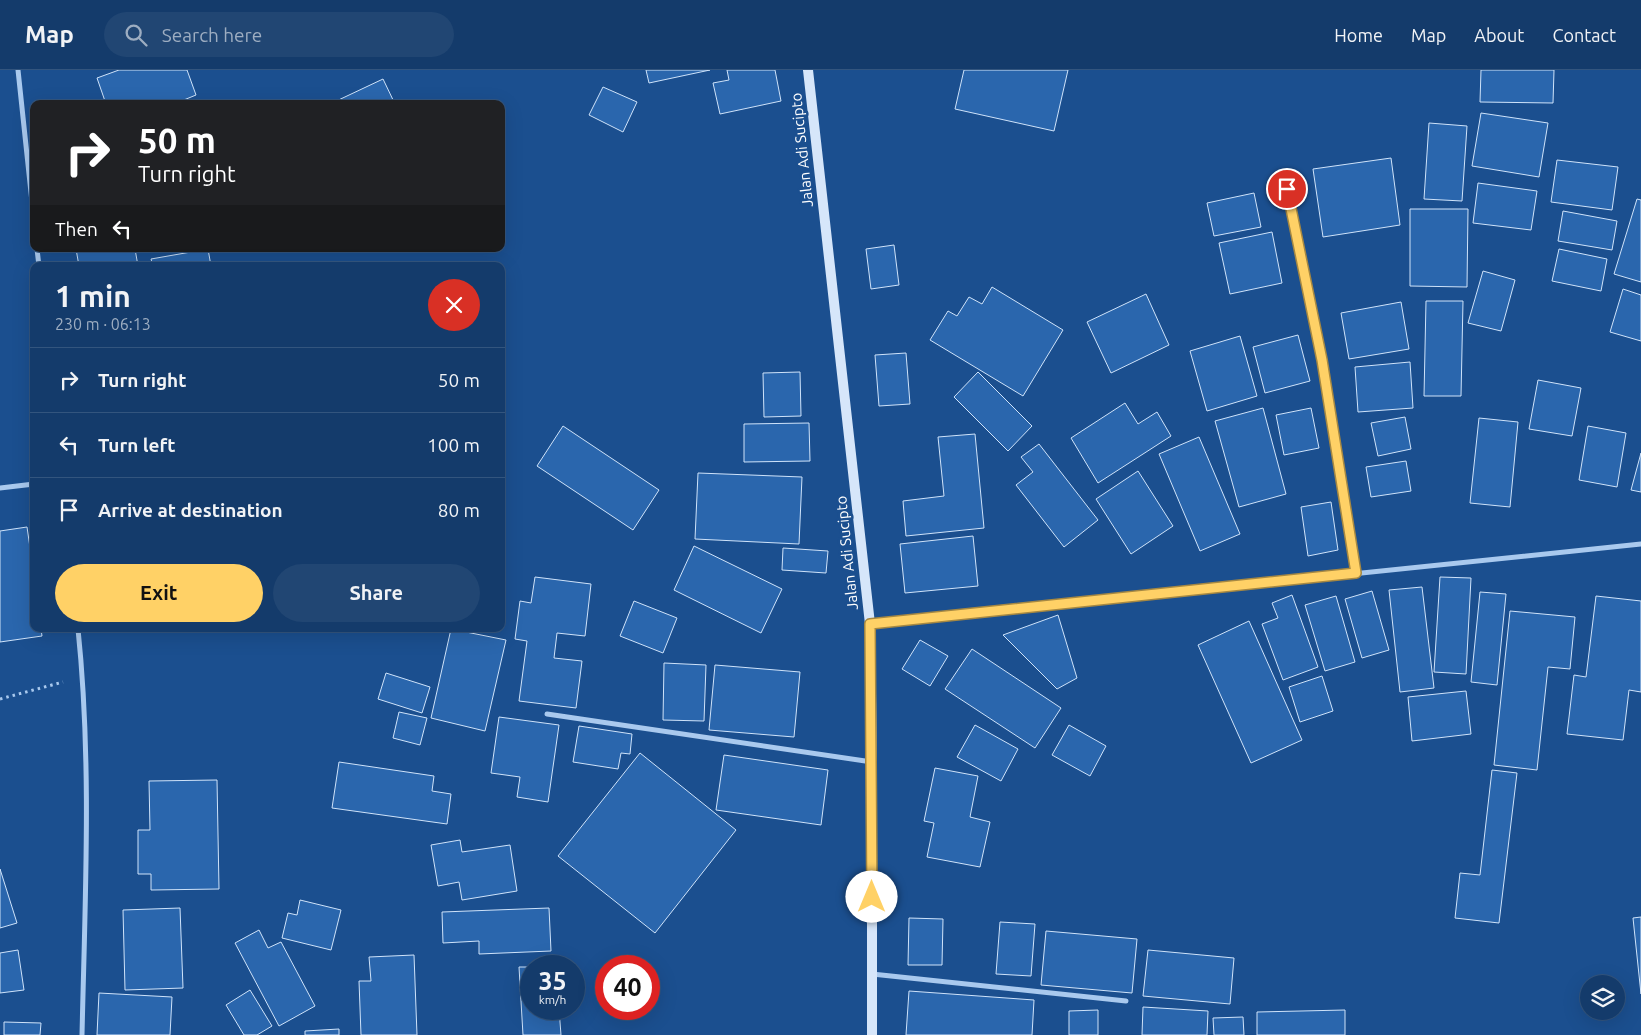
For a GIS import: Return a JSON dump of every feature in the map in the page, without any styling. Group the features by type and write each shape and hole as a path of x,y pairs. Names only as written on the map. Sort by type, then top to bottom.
{"street":[{"path":"18,70 30,182"},
{"name":"Jalan Adi Sucipto","path":"808,70 870,624 872,1035"},
{"path":"1287,189 1322,360 1356,573"},
{"path":"0,488 30,484"},
{"path":"870,624 1641,544"},
{"path":"78,632 83,677 86,846 82,1035"},
{"path":"547,714 872,762"},
{"path":"872,974 1126,1001"}],"path":[{"path":"0,699 83,677"}],"building":[{"path":"119,70 187,70 196,95 184,100 105,100 97,78"},
{"path":"646,70 710,70 649,83"},
{"path":"727,70 775,70 781,101 720,114 713,83 729,80"},
{"path":"964,70 1068,70 1054,131 955,109"},
{"path":"1481,70 1554,70 1553,103 1480,102"},
{"path":"383,79 393,100 338,100"},
{"path":"603,87 637,102 623,132 589,115"},
{"path":"1481,113 1548,123 1539,177 1472,166"},
{"path":"1429,123 1467,126 1462,201 1424,199"},
{"path":"1391,158 1400,225 1323,237 1313,169"},
{"path":"1557,160 1618,167 1612,210 1551,202"},
{"path":"1478,183 1537,191 1531,230 1473,223"},
{"path":"1254,193 1261,227 1214,236 1207,203"},
{"path":"1637,199 1641,200 1641,282 1614,274"},
{"path":"1410,209 1468,209 1467,287 1410,286"},
{"path":"1563,211 1617,221 1612,250 1558,241"},
{"path":"1272,232 1282,283 1230,294 1219,243"},
{"path":"894,245 899,285 871,289 866,249"},
{"path":"1559,249 1607,259 1601,291 1552,281"},
{"path":"77,252 136,252 137,262 78,262"},
{"path":"191,252 209,252 210,262 152,262 151,259"},
{"path":"1483,271 1515,280 1501,331 1468,323"},
{"path":"992,287 1063,330 1023,396 930,340 948,311 957,316 969,297 982,304"},
{"path":"1623,289 1641,295 1641,341 1610,332"},
{"path":"1146,294 1169,345 1111,373 1087,322"},
{"path":"1426,301 1463,301 1461,396 1424,396"},
{"path":"1401,302 1409,349 1349,359 1341,313"},
{"path":"1298,335 1310,381 1265,393 1253,347"},
{"path":"1240,336 1257,396 1207,411 1190,351"},
{"path":"906,353 910,404 879,406 875,355"},
{"path":"1410,362 1413,408 1358,412 1355,367"},
{"path":"800,372 801,416 764,417 763,373"},
{"path":"978,372 1032,426 1008,451 954,397"},
{"path":"1538,380 1581,388 1572,436 1529,429"},
{"path":"1125,403 1138,424 1157,412 1171,436 1098,483 1071,438"},
{"path":"1263,408 1286,494 1239,507 1215,421"},
{"path":"1311,408 1319,448 1284,455 1276,415"},
{"path":"1405,417 1411,449 1378,456 1371,423"},
{"path":"1479,418 1518,422 1510,507 1470,503"},
{"path":"809,423 810,461 744,462 744,424"},
{"path":"563,426 659,490 633,530 537,466"},
{"path":"1588,426 1626,433 1617,487 1579,480"},
{"path":"975,434 984,528 906,536 903,501 944,496 938,437"},
{"path":"1199,437 1240,534 1200,551 1159,454"},
{"path":"1039,444 1098,520 1064,547 1016,485 1033,472 1021,457"},
{"path":"1641,453 1641,492 1631,490"},
{"path":"1406,461 1411,491 1371,497 1366,467"},
{"path":"1138,471 1173,526 1131,554 1096,499"},
{"path":"698,473 802,477 799,544 695,539"},
{"path":"1331,502 1338,550 1308,556 1301,507"},
{"path":"27,527 30,548 30,632 41,632 42,636 0,642 0,531"},
{"path":"973,536 978,586 905,593 900,544"},
{"path":"694,546 782,589 761,633 674,590"},
{"path":"783,548 828,551 826,573 782,570"},
{"path":"535,577 591,584 585,636 557,633 554,658 582,661 576,708 519,701 527,641 515,639 520,601 531,603"},
{"path":"1440,577 1471,578 1466,674 1434,672"},
{"path":"1422,587 1434,688 1400,692 1389,590"},
{"path":"1372,591 1389,650 1362,658 1345,599"},
{"path":"1480,592 1506,594 1497,685 1471,682"},
{"path":"1292,595 1318,667 1283,680 1262,624 1278,618 1272,603"},
{"path":"1336,596 1355,662 1325,671 1305,605"},
{"path":"1596,596 1641,601 1641,692 1629,690 1623,740 1567,734 1574,675 1586,677"},
{"path":"634,601 677,618 663,653 620,636"},
{"path":"1510,611 1575,617 1570,669 1548,667 1537,770 1494,765"},
{"path":"1058,615 1077,678 1057,689 1003,635"},
{"path":"1249,621 1302,740 1251,763 1198,645"},
{"path":"450,632 466,632 506,640 485,731 431,718"},
{"path":"920,640 948,656 930,686 902,669"},
{"path":"972,649 1061,708 1035,748 945,689"},
{"path":"664,663 706,665 704,721 663,720"},
{"path":"715,665 800,672 794,737 709,730"},
{"path":"386,673 430,687 422,713 378,699"},
{"path":"1322,676 1333,711 1300,722 1289,687"},
{"path":"1466,691 1471,734 1412,741 1408,697"},
{"path":"399,712 427,718 420,745 393,738"},
{"path":"499,717 559,725 548,802 517,797 520,777 491,773"},
{"path":"975,725 1018,749 1001,781 957,757"},
{"path":"1069,725 1106,746 1090,776 1052,755"},
{"path":"579,726 632,734 630,754 621,753 618,769 573,762"},
{"path":"640,753 736,830 655,933 558,856"},
{"path":"724,755 828,770 821,825 716,810"},
{"path":"339,762 434,776 432,791 451,794 447,824 332,808"},
{"path":"935,768 978,776 970,817 990,822 980,867 927,857 934,823 924,821"},
{"path":"1492,770 1517,773 1499,923 1455,918 1460,873 1480,875"},
{"path":"217,780 219,889 151,890 151,874 138,874 138,830 150,830 149,781"},
{"path":"460,840 462,852 510,845 517,891 462,900 459,882 438,886 431,845"},
{"path":"0,869 17,923 0,928"},
{"path":"300,900 341,910 331,950 282,938 288,913 297,915"},
{"path":"180,908 183,988 125,990 123,910"},
{"path":"549,908 551,951 479,954 479,941 443,943 442,912"},
{"path":"1641,917 1641,994 1633,918"},
{"path":"909,918 943,919 942,965 908,965"},
{"path":"1000,922 1035,924 1031,976 996,974"},
{"path":"259,930 268,948 281,942 315,1006 279,1026 235,943"},
{"path":"1046,931 1137,939 1132,993 1041,985"},
{"path":"18,950 24,990 0,993 0,953"},
{"path":"1148,950 1234,958 1230,1004 1143,996"},
{"path":"414,955 417,1035 361,1035 359,981 371,981 369,957"},
{"path":"250,990 272,1026 257,1035 244,1035 226,1005"},
{"path":"909,991 1034,1000 1032,1035 906,1035"},
{"path":"99,993 172,997 170,1035 97,1035"},
{"path":"1143,1007 1208,1011 1207,1035 1142,1035"},
{"path":"1098,1010 1098,1035 1069,1035 1069,1011"},
{"path":"1345,1010 1345,1035 1257,1035 1257,1012"},
{"path":"1243,1017 1244,1035 1214,1035 1213,1018"},
{"path":"522,1020 560,1020 561,1035 523,1035"},
{"path":"4,1022 41,1023 40,1035 4,1035"},
{"path":"339,1029 339,1035 305,1035 305,1031"}],"route":[{"path":"872,897 870,624 1356,573 1322,360 1287,189"}]}
